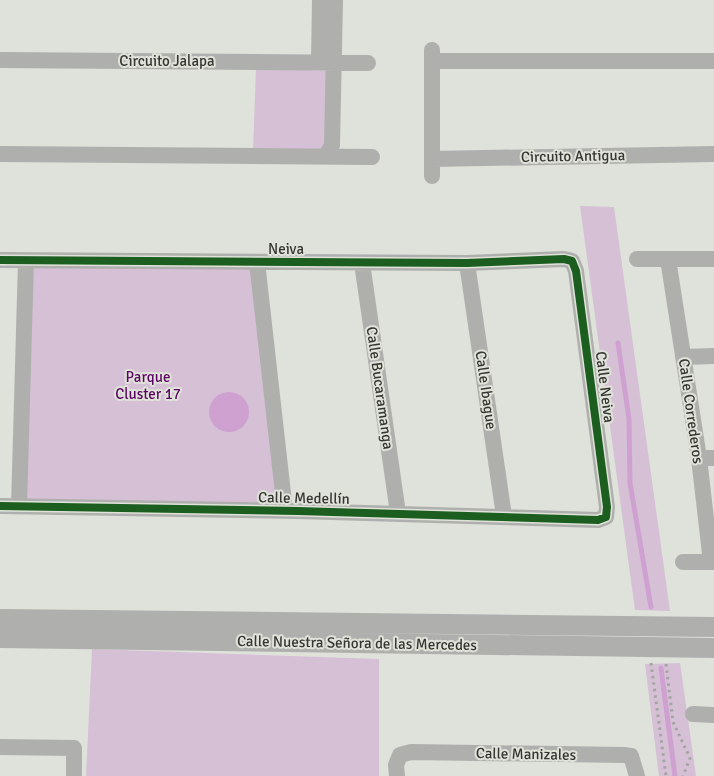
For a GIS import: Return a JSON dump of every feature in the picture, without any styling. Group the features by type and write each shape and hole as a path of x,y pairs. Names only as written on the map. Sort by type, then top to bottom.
{"street":[{"path":"320,0 327,62 332,145 326,156"},
{"path":"327,62 335,0"},
{"path":"432,176 432,55 714,60"},
{"name":"Circuito Jalapa","path":"0,60 368,63"},
{"path":"0,154 372,157"},
{"name":"Circuito Antigua","path":"432,159 714,154"},
{"name":"Neiva","path":"0,260 26,262 362,263 467,263 564,259 572,261"},
{"path":"638,259 714,259"},
{"name":"Calle Correderos","path":"668,259 683,357 706,458 713,562"},
{"name":"Calle Neiva","path":"572,261 576,271 580,301 607,507 606,517"},
{"path":"19,506 26,262"},
{"path":"257,262 286,511"},
{"name":"Calle Bucaramanga","path":"362,263 398,513"},
{"name":"Calle Ibague","path":"467,263 504,516"},
{"path":"683,357 714,356"},
{"name":"Calle Medellín","path":"0,506 398,513 598,520 606,517"},
{"path":"683,562 713,562"},
{"name":"Calle Nuestra Señora de las Mercedes","path":"0,619 714,627"},
{"path":"298,621 298,642"},
{"name":"Calle Nuestra Señora de las Mercedes","path":"0,638 714,648"},
{"path":"693,714 714,714"},
{"path":"0,747 74,748 74,776"},
{"name":"Calle Manizales","path":"397,776 396,765 400,755 411,752 624,755 631,756 637,776"}],"path":[{"path":"666,776 650,661 666,660 673,722 690,758 684,776"}],"green space":[{"path":"256,68 328,71 325,154 253,151"},
{"path":"580,206 614,207 670,611 635,610"},
{"name":"Parque Cluster 17","path":"254,262 285,511 25,501 32,267"},
{"path":"92,649 379,659 379,776 86,776"},
{"path":"680,663 696,776 659,776 645,664"}],"shaded area":[{"path":"233,392 240,395 246,401 249,412 248,420 240,429 233,432 225,432 218,429 210,420 209,408 212,401 221,393"}],"waterway":[{"path":"618,343 629,419 630,483 651,607"},
{"path":"661,668 675,776"}],"cycle path":[{"path":"0,260 467,263 564,259 572,261 576,271 607,507 606,517 598,520 298,511 0,506"}]}
